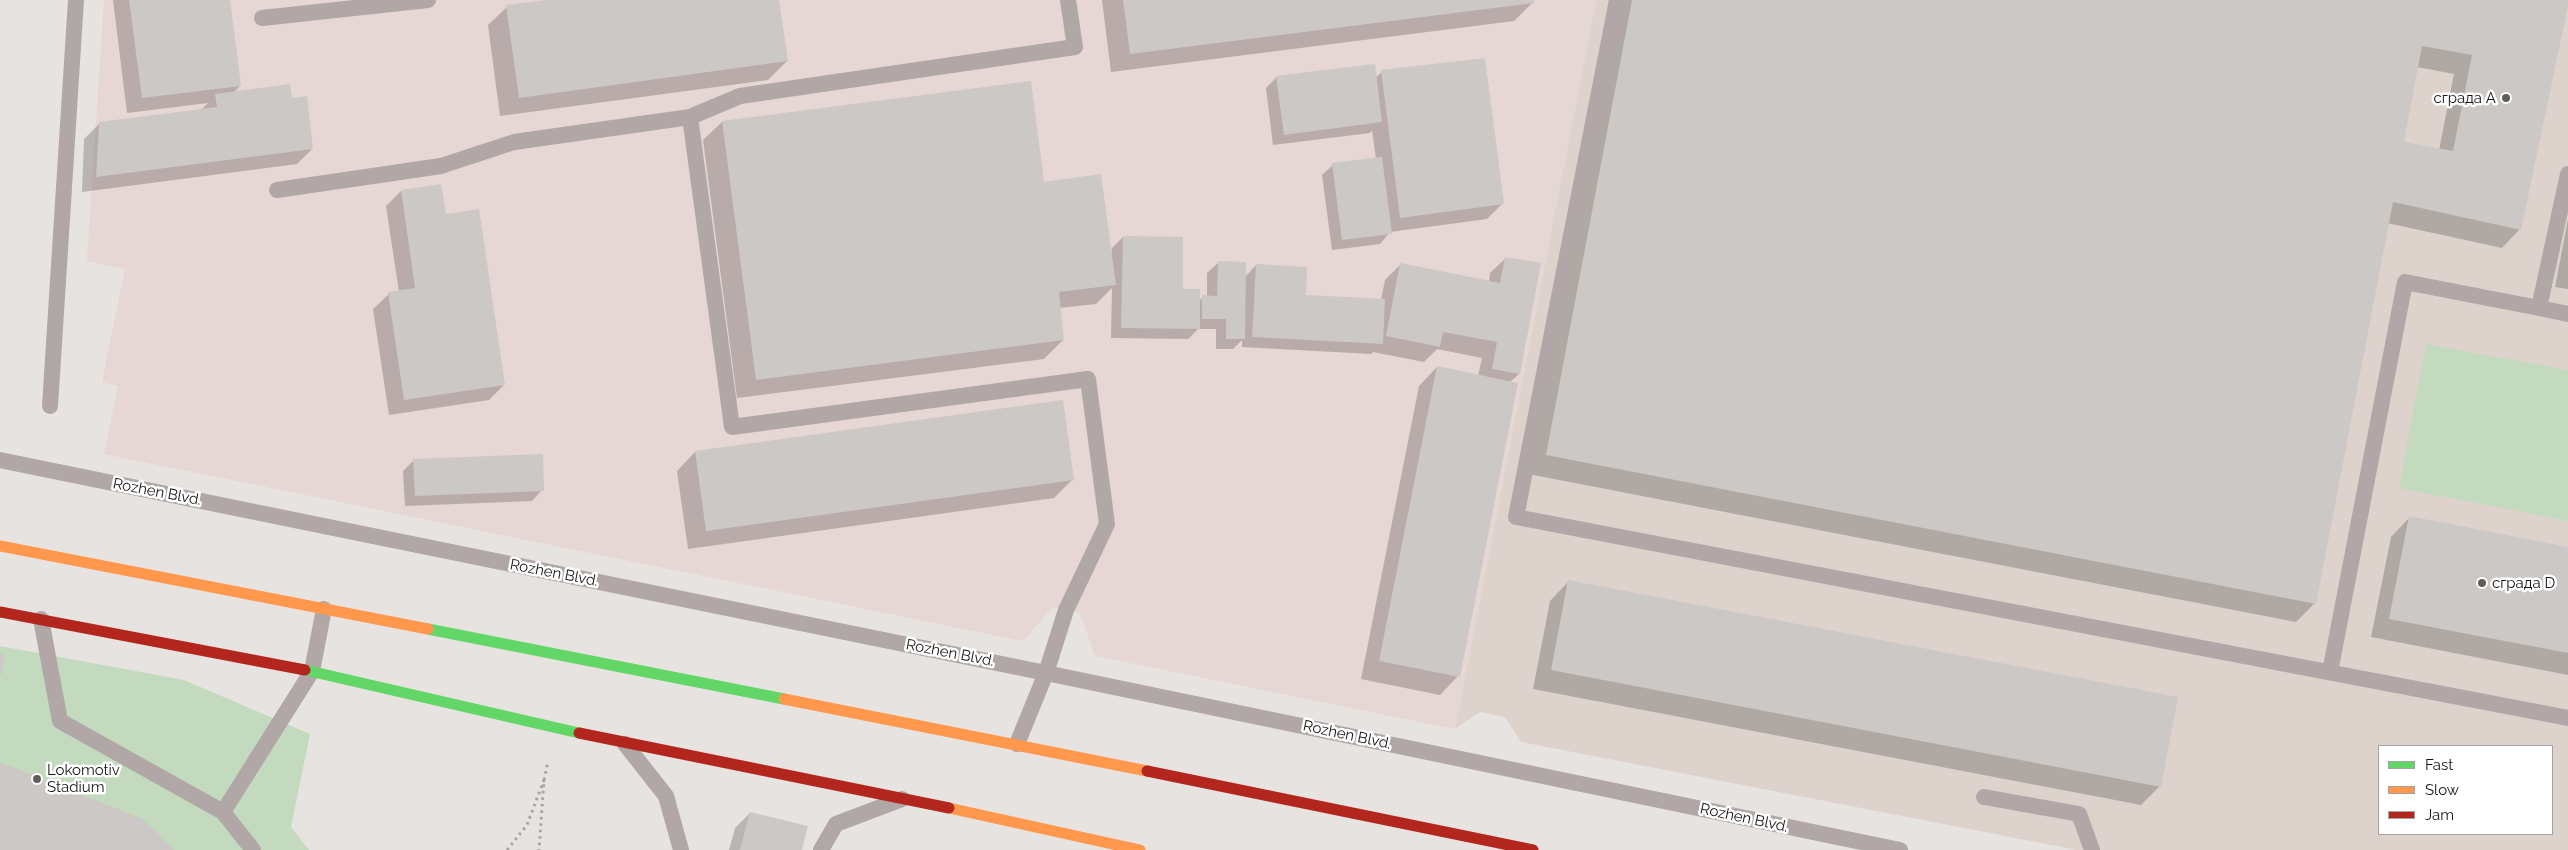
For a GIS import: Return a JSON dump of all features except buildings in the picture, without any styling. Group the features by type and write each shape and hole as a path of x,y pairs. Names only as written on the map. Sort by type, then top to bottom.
{"main road":[{"path":"0,546 1017,744 1533,850"},
{"path":"0,612 312,671 625,744 906,798 1140,850"}],"lane":[{"path":"50,406 76,0"},
{"path":"262,18 428,0"},
{"path":"277,190 441,166 514,142 690,117 740,96 1075,47 1068,0"},
{"path":"1617,0 1516,517 2568,718"},
{"path":"690,117 732,427 1088,379 1106,524 1066,610 1046,673 1017,744"},
{"path":"2539,308 2568,174"},
{"path":"2330,672 2405,282 2568,314"},
{"name":"Rozhen Blvd.","path":"0,460 1046,673 1900,850"},
{"path":"223,812 312,671 324,609"},
{"path":"41,619 60,721 223,812 253,850"},
{"path":"625,744 666,796 681,850"},
{"path":"1984,797 2079,814 2092,850"},
{"path":"821,850 836,824 906,798"}],"path":[{"path":"507,850 527,825 544,780 539,850"}],"shaded area":[{"path":"104,0 1596,0 1455,729 1095,656 1080,613 1053,607 1023,641 104,454 118,386 102,382 125,269 87,261"},
{"path":"1596,0 2568,0 2568,850 2077,850 1521,742 1505,717 1480,712 1455,729"}],"green space":[{"path":"2426,344 2568,370 2568,521 2399,488"},
{"path":"0,646 184,680 310,734 291,827 309,850 0,850"}],"traffic: fast":[{"path":"428,629 784,699"},
{"path":"305,670 579,733"}],"traffic: slow":[{"path":"0,546 428,629"},
{"path":"784,699 1147,771"},
{"path":"949,808 1140,850"}],"traffic: jam":[{"path":"0,612 305,670"},
{"path":"579,733 949,808"},
{"path":"1147,771 1533,850"}],"place":[{"name":"сграда А","path":"2506,98"},
{"name":"сграда D","path":"2482,583"},
{"name":"Lokomotiv Stadium","path":"37,779"}]}
